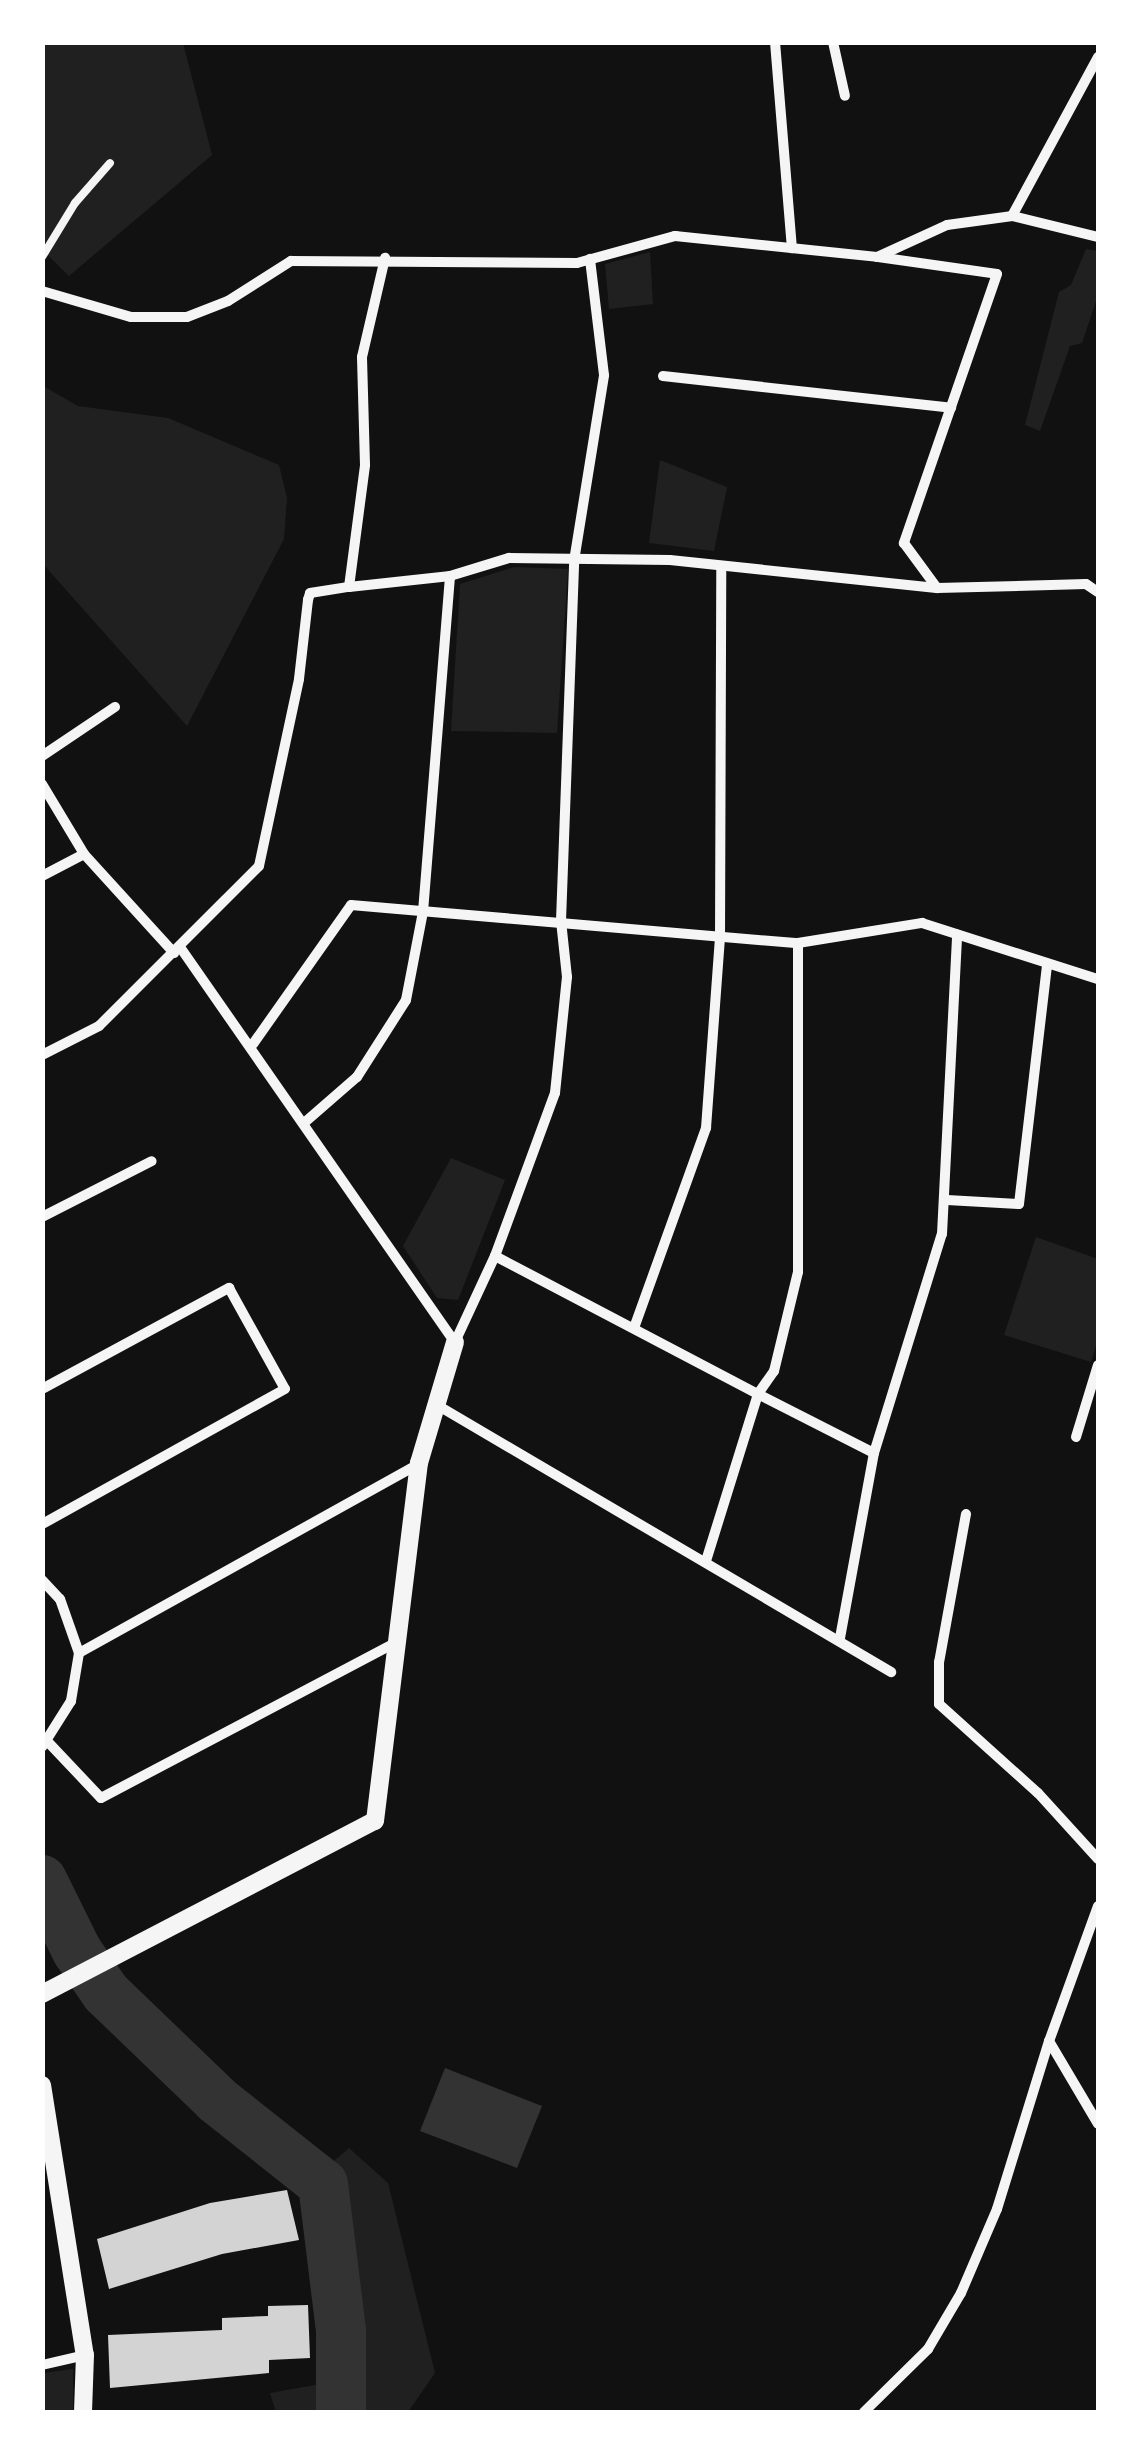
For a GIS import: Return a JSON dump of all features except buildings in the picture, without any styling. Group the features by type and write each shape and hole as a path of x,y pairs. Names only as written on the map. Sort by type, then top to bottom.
{"street":[{"path":"775,42 792,248"},
{"path":"833,42 844,96"},
{"path":"1012,216 1098,57"},
{"path":"877,257 946,225 1012,216 1098,237"},
{"path":"42,291 131,317 187,317 228,301 291,261 590,258 675,236 997,274 904,543 937,588"},
{"path":"349,587 366,465 362,357 385,258"},
{"path":"46,1992 375,1821 419,1463 454,1342 495,1256 555,1093 567,977 561,921 574,561 604,374 590,258"},
{"path":"663,376 951,408"},
{"path":"42,1055 100,1026 260,866 299,679 310,593 450,576 509,558 721,566 937,588 1086,584 1098,592"},
{"path":"634,1328 706,1128 720,936 721,566"},
{"path":"304,1123 357,1077 406,1000 424,912 450,576"},
{"path":"42,756 115,707"},
{"path":"42,784 84,854 177,950 253,1044 454,1342"},
{"path":"42,876 84,854"},
{"path":"253,1044 351,905 798,942 922,923 1098,979"},
{"path":"840,1638 874,1452 947,1200 957,934"},
{"path":"706,1561 758,1394 774,1371 798,1272 798,942"},
{"path":"947,1200 1018,1204 1047,964"},
{"path":"42,1217 152,1161"},
{"path":"495,1256 874,1452"},
{"path":"42,1390 229,1288 285,1389 42,1524"},
{"path":"1076,1437 1098,1365"},
{"path":"436,1404 840,1638 890,1672"},
{"path":"78,1653 419,1463"},
{"path":"966,1514 939,1662 940,1704 1038,1793 1098,1859"},
{"path":"42,1580 60,1599 78,1653 72,1701 45,1744 100,1798 395,1643"},
{"path":"864,2412 928,2349 961,2294 996,2209 1049,2041 1098,1906"},
{"path":"1049,2041 1098,2124"},
{"path":"42,2084 84,2354 83,2412"},
{"path":"42,2365 84,2354"}],"lane":[{"path":"42,257 75,203 110,163"}],"shaded area":[{"path":"42,43 183,43 212,155 69,276 43,250"},
{"path":"1086,249 1098,251 1098,295 1082,343 1070,346 1040,431 1025,425 1059,292 1071,285"},
{"path":"650,252 653,304 609,309 605,264"},
{"path":"43,386 78,406 168,418 279,465 287,498 284,539 187,726 43,564"},
{"path":"660,460 727,487 714,551 649,543"},
{"path":"514,567 568,569 557,733 451,731 460,584"},
{"path":"451,1158 505,1180 458,1300 437,1298 403,1246"},
{"path":"1036,1237 1098,1259 1098,1340 1091,1362 1004,1335"},
{"path":"445,2068 542,2106 517,2168 420,2131"},
{"path":"349,2148 388,2183 435,2373 408,2412 276,2412 270,2393 332,2382 308,2183"},
{"path":"73,2369 73,2412 43,2412 43,2373"}],"waterway":[{"path":"42,1880 77,1951 106,1993 217,2100 323,2184 341,2330 341,2412"}]}
